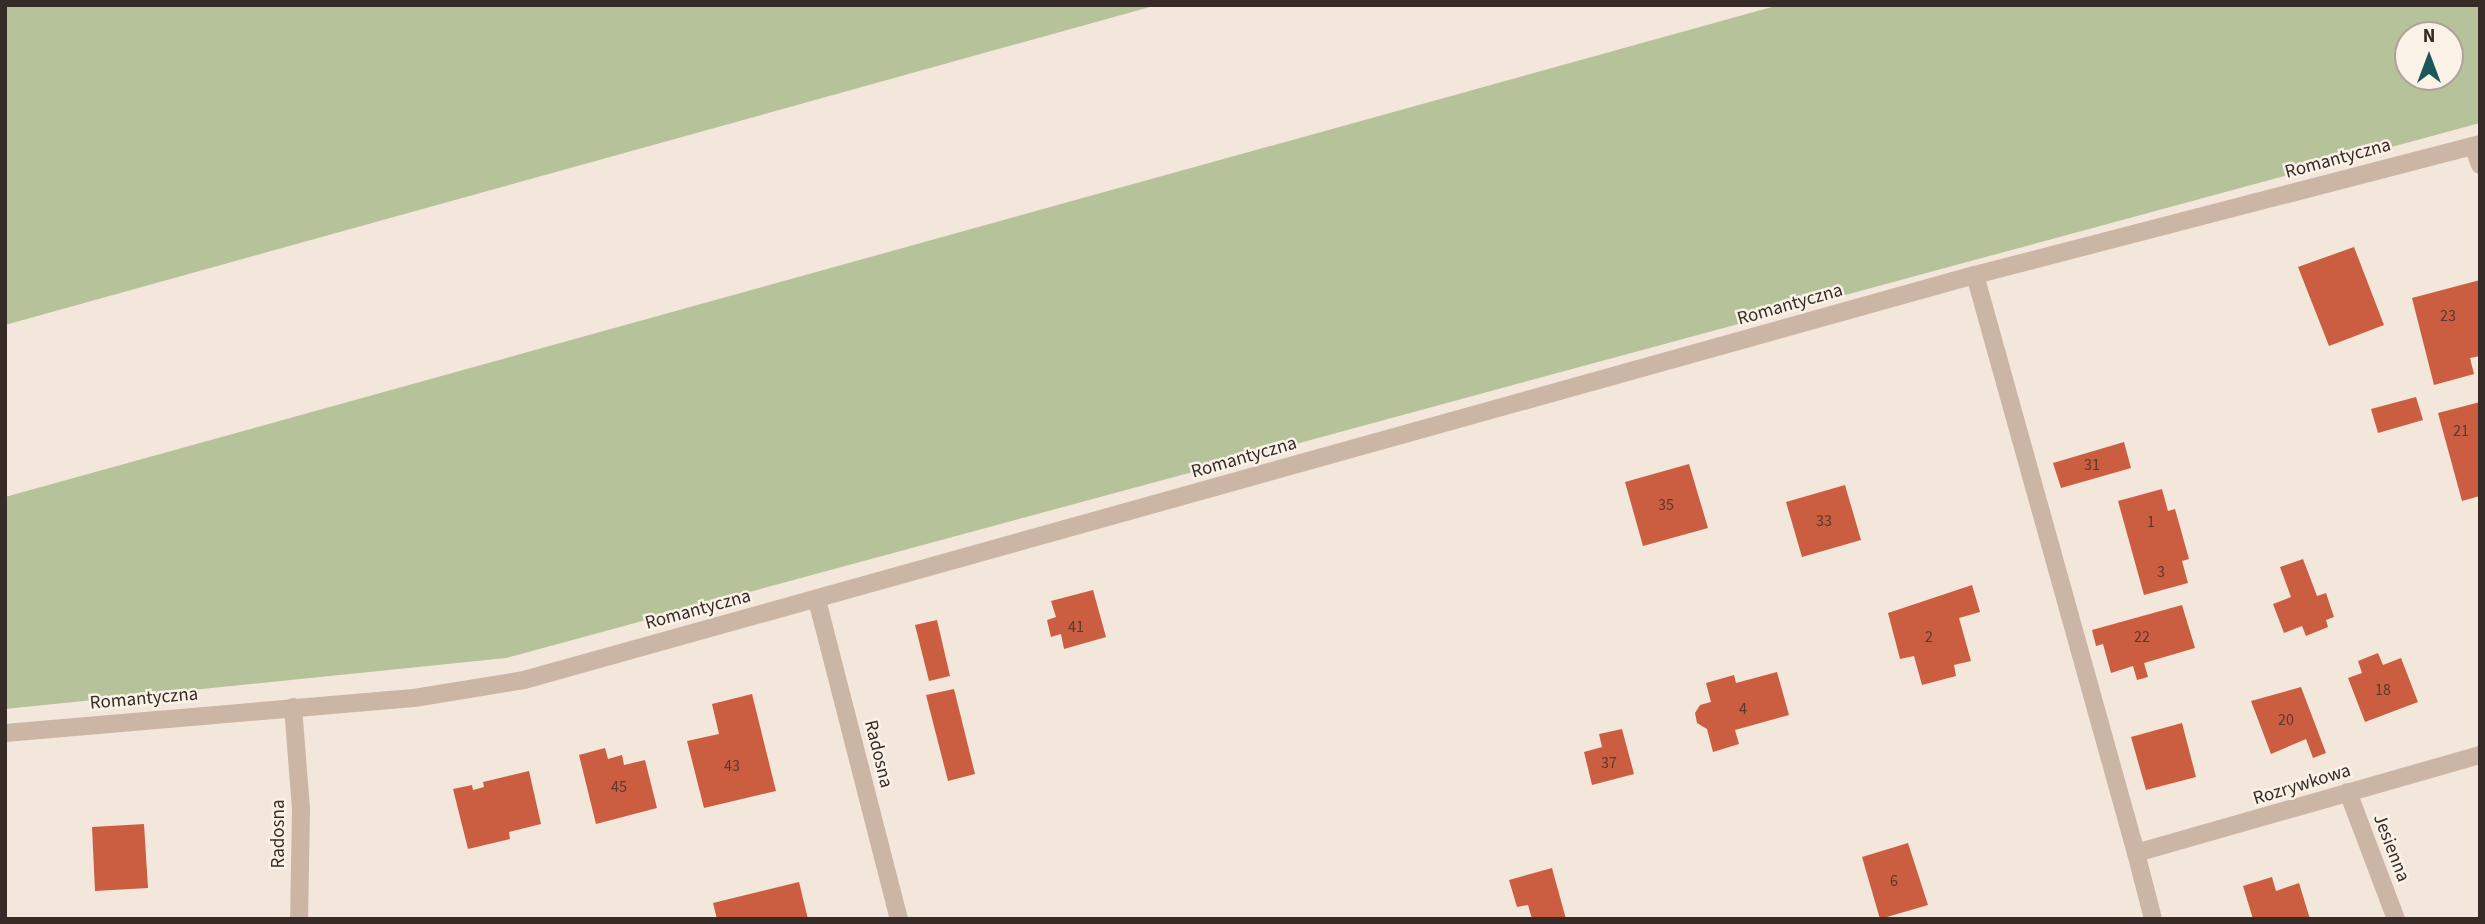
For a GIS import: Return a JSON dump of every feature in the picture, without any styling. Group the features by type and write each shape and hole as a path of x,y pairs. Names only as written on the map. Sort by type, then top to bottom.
{"street":[{"path":"2476,145 2480,164"},
{"name":"Romantyczna","path":"5,733 414,698 524,680 1975,275 2476,145"},
{"path":"1975,275 2153,919"},
{"name":"Radosna","path":"817,600 899,919"},
{"name":"Radosna","path":"293,707 301,808 299,919"},
{"name":"Rozrywkowa","path":"2136,853 2480,755"},
{"name":"Jesienna","path":"2348,793 2396,919"}],"green space":[{"path":"5,5 1157,5 5,325"},
{"path":"1779,5 2480,5 2480,123 506,658 5,709 5,497"}],"building":[{"path":"2354,247 2384,325 2329,346 2298,267"},
{"path":"2480,280 2480,356 2470,358 2474,374 2434,385 2412,298"},
{"path":"2416,397 2423,420 2378,433 2371,409"},
{"path":"2480,402 2480,496 2462,501 2438,413"},
{"path":"2124,442 2131,468 2061,488 2053,463"},
{"path":"1689,464 1708,528 1643,546 1625,482"},
{"path":"1845,485 1861,540 1802,557 1786,502"},
{"path":"2162,489 2168,511 2175,509 2189,559 2182,561 2188,583 2144,595 2118,501"},
{"path":"2303,559 2317,596 2326,593 2334,617 2326,620 2328,627 2306,636 2302,626 2284,633 2273,604 2291,597 2280,567"},
{"path":"1972,585 1980,612 1959,618 1971,661 1954,665 1956,676 1922,685 1914,656 1900,659 1888,613"},
{"path":"1093,590 1106,637 1064,649 1061,634 1051,637 1047,620 1056,617 1051,601"},
{"path":"2182,605 2195,648 2144,663 2148,677 2137,680 2133,666 2111,673 2103,644 2096,646 2092,630"},
{"path":"937,620 950,676 929,681 915,625"},
{"path":"2378,653 2383,665 2401,658 2418,702 2365,722 2348,678 2362,673 2358,661"},
{"path":"1777,672 1789,715 1735,730 1739,744 1713,752 1707,729 1697,723 1695,713 1700,705 1711,702 1706,683 1734,675 1736,683"},
{"path":"2301,687 2326,753 2313,758 2306,739 2271,754 2251,701"},
{"path":"954,689 975,774 948,781 926,695"},
{"path":"752,694 776,791 704,808 687,741 719,734 712,704"},
{"path":"2182,723 2196,777 2146,790 2131,737"},
{"path":"1622,729 1634,774 1592,785 1584,752 1602,747 1599,734"},
{"path":"605,748 608,759 622,755 624,765 645,760 657,808 596,824 579,755"},
{"path":"529,771 541,824 509,832 510,839 468,849 453,789 472,785 473,790 484,787 483,782"},
{"path":"144,824 148,888 95,891 92,827"},
{"path":"1908,843 1928,905 1880,919 1862,857"},
{"path":"1552,868 1566,919 1532,919 1528,905 1517,907 1509,880"},
{"path":"2272,877 2276,891 2299,883 2310,919 2253,919 2243,886"},
{"path":"799,882 808,919 717,919 713,903"}]}
